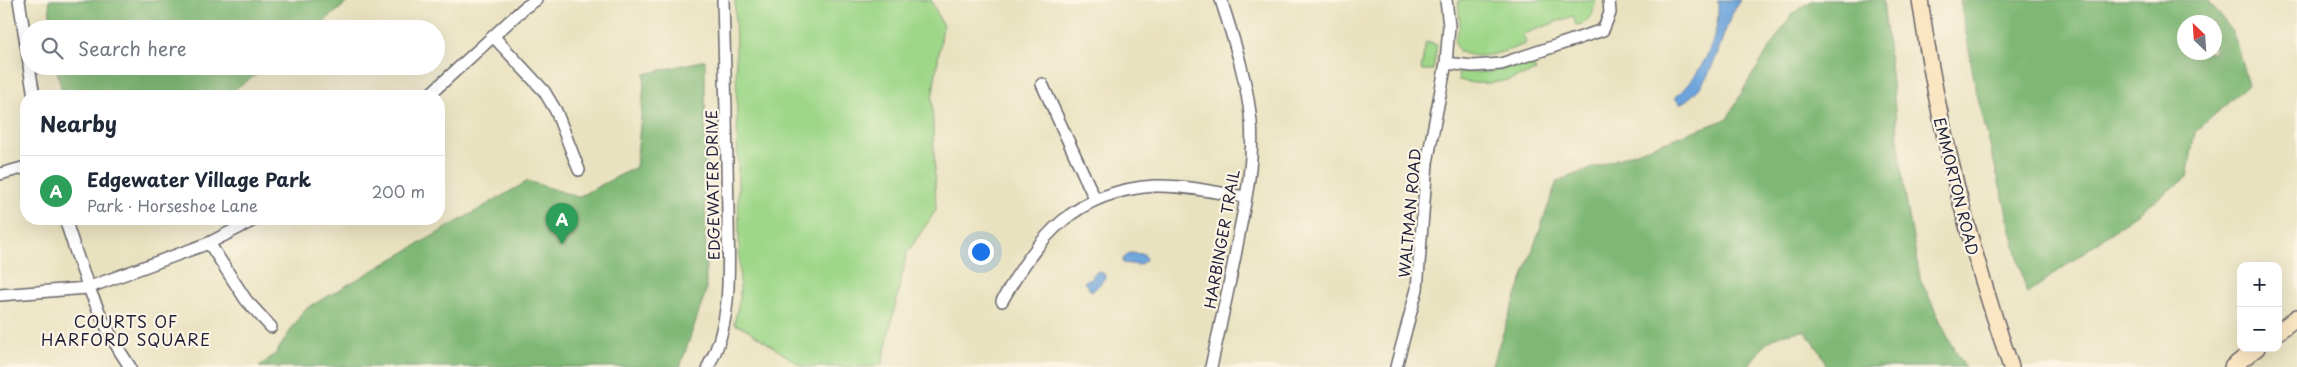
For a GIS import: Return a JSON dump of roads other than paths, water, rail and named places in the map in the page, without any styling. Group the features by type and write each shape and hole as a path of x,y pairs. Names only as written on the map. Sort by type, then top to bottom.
{"main road":[{"name":"EMMORTON ROAD","path":"1920,0 1932,77 1958,195 1973,252 2011,367"},
{"path":"2282,329 2297,317"},
{"path":"2232,367 2252,352"}],"street":[{"path":"20,0 23,20"},
{"path":"435,90 524,8 536,0"},
{"name":"EDGEWATER DRIVE","path":"708,367 718,349 729,296 728,147 723,0"},
{"name":"HARBINGER TRAIL","path":"1211,367 1246,198 1251,153 1251,123 1241,62 1222,0"},
{"name":"WALTMAN ROAD","path":"1396,367 1418,289 1427,163 1446,63 1449,26 1446,0"},
{"path":"1446,63 1472,66 1501,64 1602,30 1610,12 1610,0"},
{"path":"494,37 544,91 556,111 579,170"},
{"path":"31,75 33,90"},
{"path":"1042,84 1095,199"},
{"path":"0,174 20,169"},
{"path":"1002,301 1030,254 1048,233 1066,217 1095,199 1156,186 1246,198"},
{"path":"67,225 87,288 103,325 130,367"},
{"path":"0,295 87,288 209,243 244,225"},
{"path":"209,243 246,300 271,327"}],"water":[{"path":"1718,0 1740,0 1732,13 1716,57 1703,84 1693,95 1680,104 1675,98 1694,77 1708,54 1713,41 1718,15"},
{"path":"1129,253 1144,254 1146,260 1139,265 1123,263 1123,259"},
{"path":"1099,271 1104,274 1105,278 1091,291 1084,282 1087,279 1092,279 1092,275"}],"place":[{"name":"Edgewater Village Park","path":"562,244"}],"district":[{"name":"COURTS OF HARFORD SQUARE","path":"126,330"}]}
